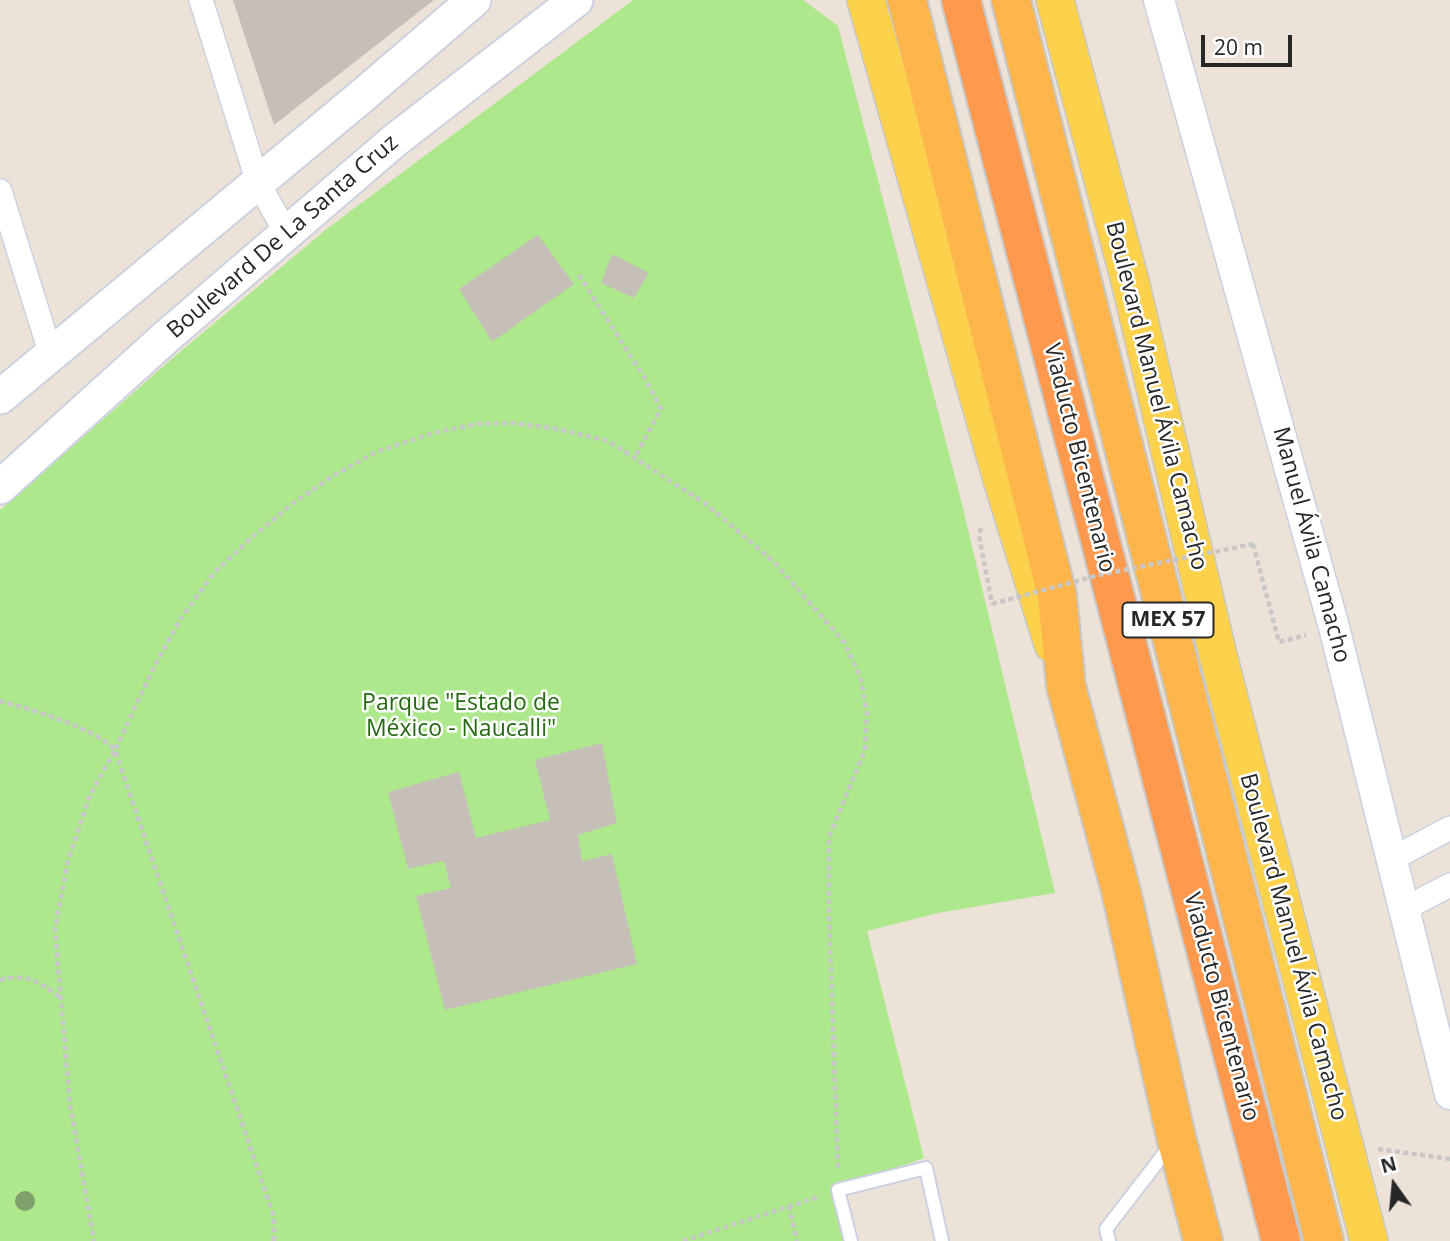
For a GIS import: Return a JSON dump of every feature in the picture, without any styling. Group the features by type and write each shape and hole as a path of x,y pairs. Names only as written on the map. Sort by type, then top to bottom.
{"highway":[{"path":"907,0 1057,595 1066,687 1121,891 1176,1137 1203,1241"},
{"name":"Viaducto Bicentenario","path":"961,0 1281,1241"},
{"name":"Boulevard Manuel Ávila Camacho","path":"1011,0 1324,1241"}],"main road":[{"path":"0,397 474,0"},
{"name":"Boulevard De La Santa Cruz","path":"0,487 166,337 394,141 576,0"},
{"name":"Boulevard Manuel Ávila Camacho","path":"1055,0 1130,281 1218,655 1370,1241"},
{"path":"863,4 1066,687"}],"street":[{"path":"201,0 258,183 287,234"},
{"name":"Manuel Ávila Camacho","path":"1159,0 1334,627 1450,1094"},
{"path":"0,191 51,355"},
{"path":"1392,859 1450,828"},
{"path":"1404,909 1450,885"}],"lane":[{"path":"1109,1241 1106,1229 1176,1137"},
{"path":"852,1241 838,1190 926,1168 942,1241"}],"path":[{"path":"579,275 644,377 661,409 635,457"},
{"path":"94,1241 70,1104 55,929 68,861 90,795 174,631 213,574 249,540 292,504 376,452 433,433 477,424 512,423 552,428 608,441 706,504 774,562 844,642 860,676 867,713 865,750 829,837 838,1190 683,1241"},
{"path":"979,535 992,604 1098,575 1253,544 1279,642"},
{"path":"0,701 87,732 115,750 274,1217 274,1241"},
{"path":"0,980 20,976 39,983 61,998"},
{"path":"1345,1145 1450,1158"},
{"path":"789,1206 797,1241"}],"green space":[{"name":"Parque \"Estado de México - Naucalli\"","path":"633,0 803,0 838,26 960,496 1055,893 938,913 867,931 924,1158 839,1189 852,1241 0,1241 0,510 174,357 328,228"}],"building":[{"path":"233,0 434,0 274,125"},
{"path":"538,235 574,284 492,342 459,289"},
{"path":"612,254 649,273 634,298 601,283"},
{"path":"602,743 617,823 578,835 582,861 612,854 637,964 445,1010 416,896 451,888 444,861 408,869 388,792 459,772 476,838 550,820 535,760"}]}
